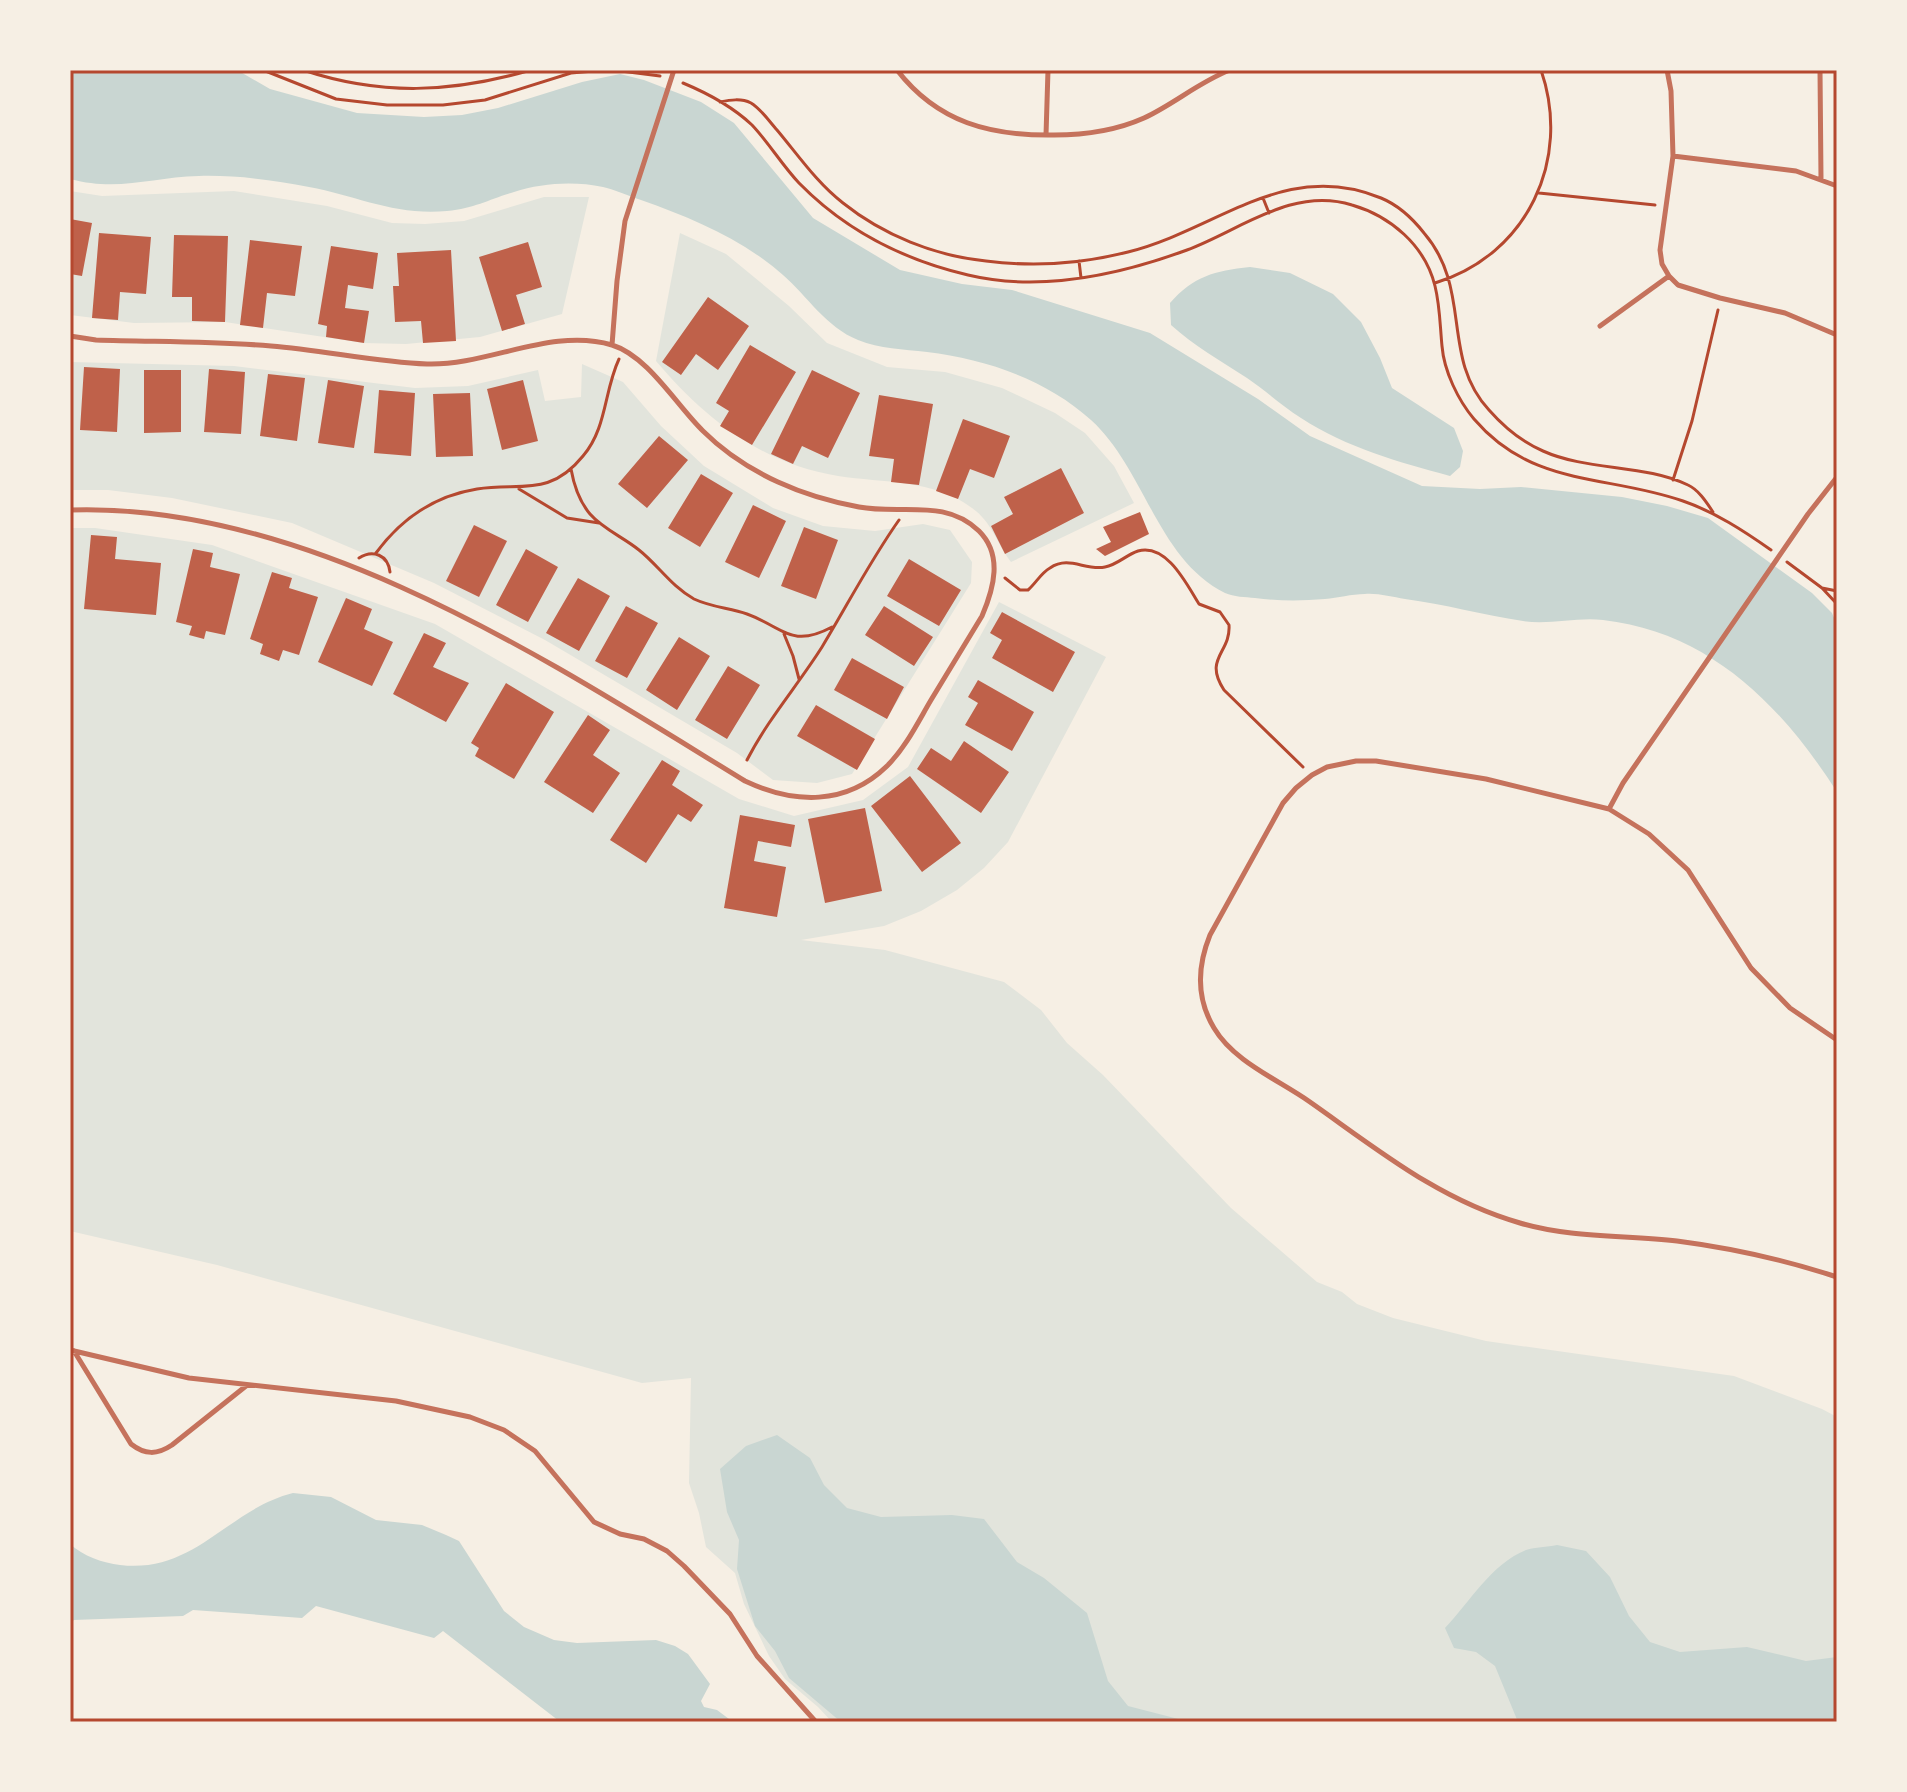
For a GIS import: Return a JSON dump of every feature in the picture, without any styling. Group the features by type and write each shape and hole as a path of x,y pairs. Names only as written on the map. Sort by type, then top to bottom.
{"lane":[{"path":"612,345 625,221 674,70"},
{"path":"897,70 908,84 937,108 971,125 1008,135 1080,135 1124,125 1145,117 1230,70"},
{"path":"1046,135 1048,70"},
{"path":"1667,70 1671,91 1673,156 1660,250 1662,264 1669,276 1689,290 1785,313 1837,335"},
{"path":"1820,70 1821,179"},
{"path":"1673,156 1796,171 1837,186"},
{"path":"1600,326 1669,276"},
{"path":"70,336 96,340 271,346 429,364 478,360 554,342 583,341 612,345 652,374 706,434 778,482 818,497 861,507 905,511 946,510 966,520 982,534 992,553 996,575 982,616 903,746 887,766 867,781 844,792 819,798 793,798 768,792 745,781 595,689 518,646 353,568 221,526 149,514 70,510"},
{"path":"1609,809 1623,783 1808,514 1837,477"},
{"path":"1837,1040 1790,1008 1751,968 1688,870 1649,834 1609,809 1486,779 1376,761 1341,763 1312,775 1283,803 1210,935 1199,976 1206,1014 1226,1044 1427,1184 1521,1224 1723,1248 1804,1266 1837,1277"},
{"path":"72,1351 131,1444 139,1451 162,1451 172,1445 247,1386"},
{"path":"72,1351 189,1378 396,1401 470,1417 504,1430 535,1451 594,1522 620,1534 644,1539 667,1551 684,1566 730,1614 757,1656 816,1722"}],"path":[{"path":"263,70 336,99 387,105 443,105 485,100 571,73 605,70"},
{"path":"303,70 340,82 388,89 482,84 531,70"},
{"path":"613,70 660,76"},
{"path":"1435,283 1487,257 1517,228 1539,193 1548,164 1552,133 1550,102 1541,70"},
{"path":"672,80 685,83 720,102 750,123 797,181 835,215 877,243 923,263 972,277 1022,282 1081,278 1132,268 1190,249 1287,205 1318,201 1348,203 1377,214 1402,232 1422,255 1435,283 1442,350 1453,386 1473,418 1501,446 1536,466 1575,478 1652,492 1715,514 1744,531 1822,588 1837,604"},
{"path":"720,102 735,99 750,102 809,170 843,203 883,229 927,249 975,260 1023,265 1079,261 1128,252 1184,234 1283,190 1317,184 1352,187 1385,199 1413,219 1436,246 1450,278 1458,347 1468,379 1486,408 1512,433 1543,451 1579,462 1690,486 1715,514"},
{"path":"1539,193 1664,206"},
{"path":"1263,198 1269,213"},
{"path":"1079,261 1081,278"},
{"path":"1673,481 1696,406 1720,298"},
{"path":"376,553 401,523 435,501 478,489 518,489 546,483 571,469 593,442 601,426 608,388 623,351"},
{"path":"571,469 580,499 599,523 629,541 692,598 760,620 784,634 809,636 832,627"},
{"path":"518,489 567,518 599,523"},
{"path":"747,760 832,627 866,567 905,511"},
{"path":"996,575 1007,578 1023,590 1032,587 1046,570 1063,562 1099,568 1116,564 1141,550 1161,554 1192,588 1199,604 1220,612 1229,625 1228,638 1216,660 1215,671 1224,690 1312,775"},
{"path":"353,568 357,559 366,553 376,553 389,565 387,583"},
{"path":"1822,588 1837,591"},
{"path":"784,634 799,679"}],"shaded area":[{"path":"70,70 237,70 270,89 357,113 424,117 462,115 498,108 582,82 620,74 701,102 734,123 813,218 900,270 962,284 1012,290 1150,333 1258,399 1310,436 1422,486 1480,489 1521,487 1622,497 1708,518 1812,593 1832,613 1837,625 1837,792 1792,731 1740,678 1710,657 1642,627 1593,619 1523,621 1375,594 1272,600 1225,593 1202,578 1183,559 1109,440 1091,420 1055,393 1015,374 971,360 883,347 858,340 836,327 783,275 734,240 698,222 618,191 581,184 547,185 466,208 428,212 394,208 296,184 240,177 182,177 120,184 70,179"},
{"path":"70,191 102,196 234,191 327,206 392,223 425,224 464,221 544,197 589,197 562,314 480,337 406,344 364,343 225,322 134,323 70,315"},
{"path":"680,233 726,254 789,306 827,343 887,367 945,372 1002,388 1055,413 1085,433 1114,466 1134,503 1011,562 985,520 957,499 925,487 810,470 784,461 736,435 694,401 656,361"},
{"path":"1250,267 1290,273 1333,294 1361,322 1392,388 1454,428 1463,451 1460,467 1450,476 1337,438 1294,413 1171,325 1170,303 1196,281 1215,273"},
{"path":"70,362 234,366 415,388 468,386 538,370 545,401 581,397 582,364 623,382 661,426 704,466 773,508 823,526 875,531 923,524 950,530 972,562 971,583 852,774 817,783 773,780 737,753 545,640 434,583 292,523 172,498 108,490 70,490"},
{"path":"70,528 95,528 212,545 435,624 739,799 794,816 863,800 908,767 999,602 1106,657 1008,842 984,868 957,890 921,911 884,926 801,940 885,950 1004,982 1041,1010 1067,1043 1103,1075 1231,1208 1317,1282 1342,1292 1357,1304 1393,1318 1486,1341 1734,1376 1837,1417 1837,1722 832,1722 785,1679 769,1656 744,1604 735,1573 706,1547 689,1483 691,1378 642,1383 217,1265 70,1231"},
{"path":"777,1435 810,1458 824,1485 847,1508 881,1517 952,1515 984,1519 1017,1562 1044,1578 1087,1613 1108,1681 1128,1706 1190,1722 841,1722 789,1678 775,1651 755,1626 737,1569 739,1540 727,1512 720,1469 746,1446"},
{"path":"293,1493 331,1497 376,1520 422,1525 459,1541 504,1611 524,1627 554,1640 577,1643 656,1640 675,1646 688,1654 710,1684 701,1701 704,1707 717,1710 733,1722 559,1721 443,1631 434,1638 316,1606 302,1618 193,1610 183,1616 74,1620 70,1623 70,1544 107,1563 146,1565 170,1560 249,1512"},
{"path":"1557,1545 1586,1551 1610,1577 1629,1616 1650,1642 1680,1652 1747,1647 1806,1661 1837,1657 1837,1722 1518,1722 1495,1666 1476,1652 1454,1648 1445,1628 1502,1564 1526,1550"}],"building":[{"path":"70,219 92,223 82,276 70,274"},
{"path":"99,233 151,237 146,294 120,292 118,320 92,318"},
{"path":"174,235 228,236 225,322 192,321 192,297 172,297"},
{"path":"250,240 302,246 295,296 267,293 263,328 240,325"},
{"path":"528,242 542,287 516,295 525,324 502,331 479,257"},
{"path":"331,246 378,253 373,289 348,285 345,308 369,311 364,343 326,337 327,326 318,324"},
{"path":"451,250 456,341 423,343 421,321 395,322 393,286 399,286 397,253"},
{"path":"708,297 749,326 718,370 696,354 681,375 662,362"},
{"path":"750,345 796,372 752,445 720,426 729,411 716,403"},
{"path":"84,367 120,369 117,432 80,430"},
{"path":"209,369 245,372 241,434 204,432"},
{"path":"144,370 181,370 181,432 144,433"},
{"path":"812,370 860,393 828,458 802,446 793,464 771,454"},
{"path":"268,374 305,378 297,441 260,436"},
{"path":"328,380 364,386 354,448 318,443"},
{"path":"523,380 538,441 502,450 487,389"},
{"path":"379,390 415,393 411,456 374,453"},
{"path":"470,393 473,456 436,457 433,394"},
{"path":"879,395 933,404 919,485 891,482 894,459 869,456"},
{"path":"963,419 1010,436 994,478 970,469 958,499 936,491"},
{"path":"659,436 688,460 647,508 618,484"},
{"path":"1061,468 1084,513 1005,554 991,526 1013,514 1004,497"},
{"path":"701,474 733,493 700,547 668,528"},
{"path":"753,505 786,521 759,578 725,562"},
{"path":"1140,512 1149,534 1105,556 1096,549 1111,542 1103,527"},
{"path":"474,525 507,541 479,597 446,581"},
{"path":"804,527 838,540 816,599 781,586"},
{"path":"91,535 117,537 115,559 161,563 156,615 84,609"},
{"path":"193,549 213,553 210,567 240,574 225,635 206,631 204,639 189,635 192,626 176,622"},
{"path":"526,549 558,567 528,622 496,605"},
{"path":"909,559 961,590 939,626 887,596"},
{"path":"272,572 292,578 289,588 318,597 299,655 283,650 279,661 260,654 263,644 250,639"},
{"path":"578,578 610,596 579,651 546,633"},
{"path":"346,598 372,609 364,629 393,642 372,686 318,662"},
{"path":"626,606 658,623 627,678 595,661"},
{"path":"884,606 933,637 914,666 865,635"},
{"path":"1002,612 1075,652 1053,692 992,658 1002,640 990,633"},
{"path":"424,633 446,643 433,667 469,683 446,722 393,694"},
{"path":"679,637 710,656 677,710 646,690"},
{"path":"852,658 904,687 887,719 834,690"},
{"path":"728,666 760,685 727,739 695,720"},
{"path":"978,680 1034,712 1012,751 965,725 978,703 968,697"},
{"path":"506,683 554,712 514,779 475,756 479,748 471,743"},
{"path":"816,705 875,739 857,770 797,736"},
{"path":"588,715 610,730 593,755 620,773 593,813 544,782"},
{"path":"964,741 1009,772 981,813 917,769 931,748 951,761"},
{"path":"662,760 680,771 672,785 703,805 691,822 678,814 646,863 610,840"},
{"path":"910,776 961,843 922,872 871,806"},
{"path":"865,808 882,891 825,903 808,819"},
{"path":"740,815 795,825 791,847 758,841 754,861 786,867 777,917 724,908"}]}
